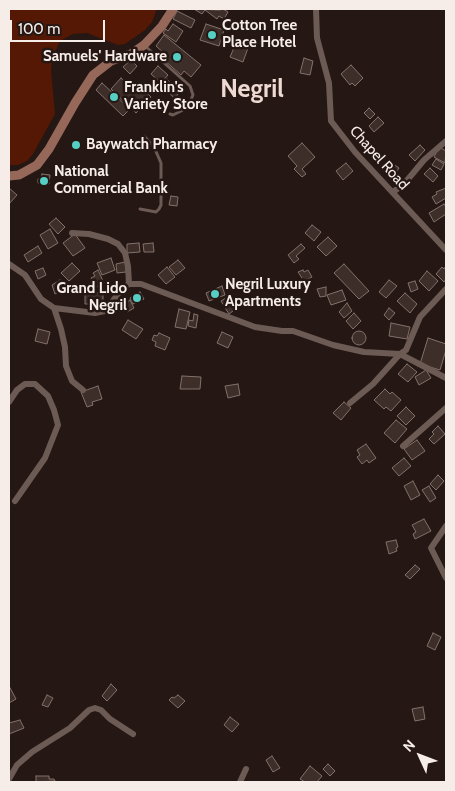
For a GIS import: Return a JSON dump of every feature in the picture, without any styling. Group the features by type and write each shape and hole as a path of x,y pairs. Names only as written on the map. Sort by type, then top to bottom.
{"main road":[{"path":"9,176 19,175 37,164 49,149 93,75 112,61 131,54 144,45 162,26 173,9"}],"street":[{"name":"Chapel Road","path":"316,9 316,38 329,83 331,121 355,152 446,250"},
{"path":"393,192 404,184 424,160 446,141"},
{"path":"72,233 108,238 118,244 124,253 128,266 129,284"},
{"path":"9,264 25,275 41,298 54,308 95,313 104,311 121,290 129,284 142,284 255,327 293,331 333,345 364,352 400,354 446,378"},
{"path":"350,404 373,384 400,354 406,350 420,317 446,289"},
{"path":"54,308 61,329 66,366 72,381 83,390"},
{"path":"9,402 17,390 25,384 35,384 48,396 58,425 45,458 15,501"},
{"path":"403,446 446,408"},
{"path":"446,526 431,548 446,578"},
{"path":"9,779 17,765 32,752 70,728 89,710 95,708 133,734"},
{"path":"240,782 246,769"}],"lane":[{"path":"144,45 190,86 192,95 189,104 173,115 170,114"},
{"path":"140,209 156,212 161,205 161,164 154,147 144,136"}],"shaded area":[{"path":"9,9 157,9 152,22 145,30 125,44 118,45 87,33 73,34 60,41 52,59 51,70 55,114 33,154 27,161 18,165 9,165"}],"building":[{"path":"194,9 223,9 228,12 224,19 219,16 217,19 205,10 202,14"},
{"path":"177,11 195,20 191,28 173,19"},
{"path":"173,24 183,31 176,42 163,33 166,29 168,31"},
{"name":"Cotton Tree Place Hotel","path":"206,24 224,30 219,46 200,40"},
{"name":"Samuels' Hardware","path":"164,35 201,65 191,77 184,71 181,75 163,59 166,55 156,46"},
{"path":"236,43 248,48 243,62 230,57"},
{"path":"304,58 313,61 310,75 300,73"},
{"path":"131,60 137,66 130,74 123,67"},
{"path":"351,65 363,78 355,86 352,83 350,85 341,74"},
{"path":"158,66 168,75 161,83 151,74"},
{"path":"121,78 135,91 140,86 151,97 136,113 111,89"},
{"path":"167,79 179,92 175,99 161,84"},
{"path":"102,83 130,109 123,116 96,90"},
{"path":"369,108 375,114 370,119 364,113"},
{"path":"378,117 384,123 374,132 369,126"},
{"path":"302,143 315,157 302,169 306,174 302,177 294,169 297,166 288,156"},
{"path":"420,145 425,150 415,161 409,155"},
{"path":"439,147 446,151 445,163 434,157"},
{"path":"436,159 444,164 441,170 432,165"},
{"path":"346,163 353,171 343,180 336,171"},
{"path":"392,163 399,168 394,176 386,169"},
{"path":"430,168 438,176 433,182 424,174"},
{"name":"National Commercial Bank","path":"42,174 50,175 49,184 38,183 38,179 41,179"},
{"path":"9,188 17,195 9,204"},
{"path":"446,188 446,198 436,204 432,197 437,194 436,192"},
{"path":"171,196 178,197 177,206 169,205"},
{"path":"444,204 446,214 434,222 429,213"},
{"path":"56,218 65,227 58,234 49,224"},
{"path":"312,225 321,232 314,241 305,233"},
{"path":"50,229 58,243 48,249 40,235"},
{"path":"75,234 85,248 73,256 63,243"},
{"path":"328,237 337,246 326,256 317,247"},
{"path":"139,243 140,252 127,253 127,244"},
{"path":"153,243 154,252 144,252 143,244"},
{"path":"301,244 305,248 296,256 299,259 294,263 288,255"},
{"path":"38,246 42,253 28,262 24,255"},
{"path":"111,258 115,270 102,275 97,263"},
{"path":"178,260 185,268 176,275 169,267"},
{"path":"125,262 126,272 117,273 116,264"},
{"path":"72,263 80,271 69,281 61,273"},
{"path":"344,264 369,291 359,299 334,273"},
{"path":"446,266 446,279 444,282 436,274 442,267 444,269"},
{"path":"167,267 175,277 166,284 158,275"},
{"path":"43,268 46,275 38,279 35,271"},
{"path":"98,270 104,283 95,288 91,278 95,276 93,273"},
{"path":"303,270 304,272 308,270 312,277 304,281 298,272"},
{"path":"427,271 438,281 429,291 419,281"},
{"path":"60,280 65,288 55,294 52,285"},
{"path":"389,280 397,286 386,298 379,292"},
{"path":"415,281 418,289 411,292 408,283"},
{"name":"Negril Luxury Apartments","path":"222,286 225,295 209,301 206,293"},
{"path":"326,287 326,296 320,297 317,289"},
{"path":"342,290 346,300 331,305 327,295"},
{"name":"Grand Lido Negril","path":"140,292 144,299 133,304 130,298"},
{"path":"85,293 103,293 103,304 85,304"},
{"path":"405,293 417,304 410,313 397,301"},
{"path":"229,296 237,308 229,314 221,301"},
{"name":"Grand Lido Negril","path":"130,300 134,308 127,312 122,305"},
{"path":"347,303 352,311 344,318 339,312"},
{"path":"389,308 395,313 389,320 384,315"},
{"path":"179,309 190,312 186,329 175,327"},
{"path":"354,313 361,321 353,329 346,321"},
{"path":"194,314 198,315 196,328 188,326 189,320 193,321"},
{"path":"128,320 143,329 136,339 122,330"},
{"path":"391,323 410,327 407,339 389,336"},
{"path":"38,329 50,332 47,344 35,341"},
{"path":"356,331 362,331 366,338 362,345 356,345 352,341 352,335"},
{"path":"222,332 233,337 228,348 217,343"},
{"path":"159,333 170,338 165,350 155,346 156,342 152,340 154,335 157,336"},
{"path":"428,338 446,344 440,370 420,364"},
{"path":"407,364 417,372 408,382 398,374"},
{"path":"426,370 431,378 419,385 415,377"},
{"path":"182,376 201,377 200,389 180,389"},
{"path":"238,384 240,395 228,398 225,386"},
{"path":"98,386 102,399 92,402 93,405 87,407 81,392"},
{"path":"385,389 401,400 391,411 386,407 384,409 374,400"},
{"path":"344,402 351,408 341,420 333,413"},
{"path":"406,407 415,416 406,425 397,416"},
{"path":"396,420 407,429 395,443 384,433"},
{"path":"438,426 445,434 434,444 429,439 434,434 432,432"},
{"path":"417,440 425,451 412,460 404,449"},
{"path":"366,444 376,458 369,463 367,460 362,464 357,457 360,455 357,450"},
{"path":"404,458 411,466 399,476 392,468"},
{"path":"438,475 444,481 436,490 430,484"},
{"path":"413,481 420,495 411,500 404,486"},
{"path":"429,486 436,498 430,502 422,490"},
{"path":"424,519 431,531 415,539 413,534 416,532 412,525"},
{"path":"396,540 397,551 389,554 386,542"},
{"path":"415,565 420,569 410,579 405,575"},
{"path":"433,633 441,637 435,650 427,646"},
{"path":"111,684 117,690 107,701 102,696"},
{"path":"9,686 16,699 9,703"},
{"path":"47,695 53,698 48,707 42,705"},
{"path":"178,695 185,701 178,708 169,700"},
{"path":"423,707 425,719 415,721 412,709"},
{"path":"230,717 239,724 232,732 224,725"},
{"path":"20,720 24,728 9,734 9,723"},
{"path":"272,756 280,768 273,772 266,760"},
{"path":"328,764 335,771 330,776 323,769"},
{"path":"310,766 322,776 317,782 305,782 300,779"},
{"path":"36,776 49,776 49,779 54,779 55,781 36,782"}],"place":[{"name":"Cotton Tree Place Hotel","path":"212,35"},
{"name":"Samuels' Hardware","path":"177,57"},
{"name":"Franklin's Variety Store","path":"114,97"},
{"name":"Baywatch Pharmacy","path":"76,145"},
{"name":"National Commercial Bank","path":"44,181"},
{"name":"Negril Luxury Apartments","path":"215,294"},
{"name":"Grand Lido Negril","path":"137,298"}],"district":[{"name":"Negril","path":"252,90"}]}
